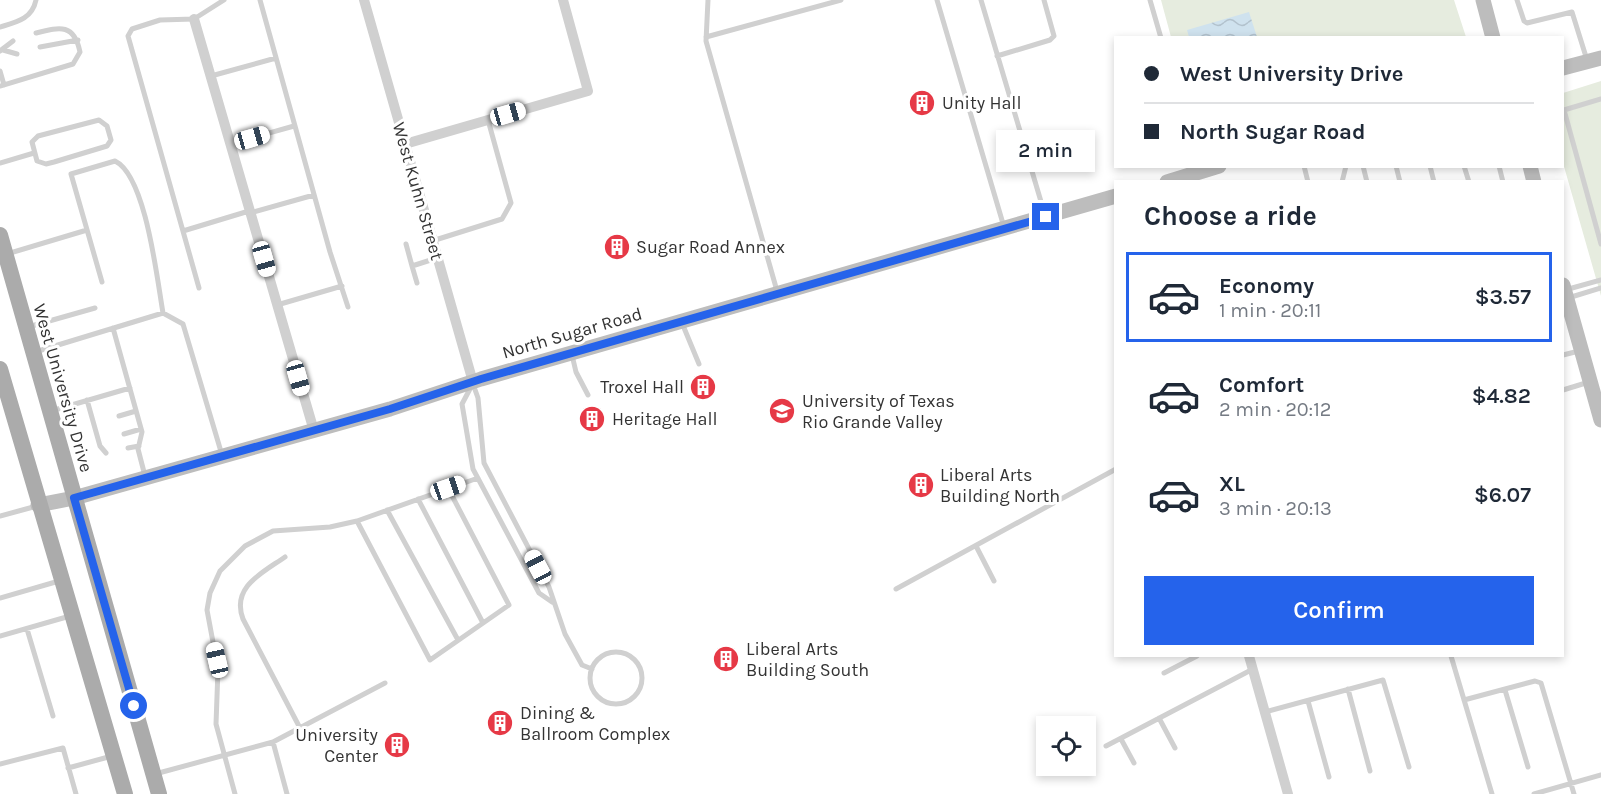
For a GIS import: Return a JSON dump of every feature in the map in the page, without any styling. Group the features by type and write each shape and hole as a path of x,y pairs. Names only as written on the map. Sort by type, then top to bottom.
{"main road":[{"name":"West University Drive","path":"0,235 159,794"},
{"path":"0,369 4,397 125,794"}],"street":[{"name":"West Kuhn Street","path":"364,0 473,382"},
{"path":"405,144 588,91 563,0"},
{"path":"1483,0 1492,36"},
{"path":"194,19 314,431"},
{"path":"1564,68 1594,59"},
{"path":"1172,180 1198,169"},
{"name":"North Sugar Road","path":"38,505 74,498 440,395 473,382 1114,197"},
{"path":"1565,291 1601,420"},
{"path":"1249,657 1288,794"}],"lane":[{"path":"0,27 22,21 33,12 36,0"},
{"path":"199,288 128,36 132,28 150,22 194,19 224,0"},
{"path":"260,0 294,126 348,306"},
{"path":"708,0 706,37 778,294"},
{"path":"706,37 841,0"},
{"path":"938,0 1005,228"},
{"path":"981,0 1046,217"},
{"path":"998,56 1050,40 1054,36 1044,0"},
{"path":"1150,0 1160,36"},
{"path":"1517,0 1524,21 1527,23 1572,12 1594,59"},
{"path":"0,71 2,85 73,64 80,52 78,40 71,32 58,28 36,33"},
{"path":"40,47 78,40"},
{"path":"2,51 13,41"},
{"path":"2,51 17,54"},
{"path":"210,76 276,58"},
{"path":"1601,99 1564,110 1601,244"},
{"path":"99,120 107,126 111,141 100,149 46,164 37,161 34,153 32,142 38,136 92,121 99,120"},
{"path":"432,241 502,219 511,203 488,120"},
{"path":"230,144 294,126"},
{"path":"0,163 34,153"},
{"path":"102,282 71,174 115,161 124,166 134,182 158,265 164,312"},
{"path":"183,231 314,195"},
{"path":"6,255 87,230"},
{"path":"406,244 417,283"},
{"path":"412,266 437,258"},
{"path":"1565,291 1601,280"},
{"path":"277,305 342,286"},
{"path":"1565,291 1601,288"},
{"path":"26,327 95,308"},
{"path":"33,352 164,312 183,324 223,457"},
{"path":"682,321 687,339 699,364"},
{"path":"113,328 141,429 139,446 146,477"},
{"path":"1564,355 1581,350"},
{"path":"572,353 576,372 588,395"},
{"path":"473,382 478,398 484,463 549,587 552,603 582,665 592,669"},
{"path":"473,382 462,404 472,463 539,592 552,603"},
{"path":"1564,390 1590,382"},
{"path":"50,411 130,388"},
{"path":"87,400 106,453"},
{"path":"118,416 136,411"},
{"path":"124,434 141,429"},
{"path":"128,448 139,446"},
{"path":"472,463 484,463"},
{"path":"896,589 1114,470"},
{"path":"235,794 216,724 218,669 207,610 210,593 220,571 245,546 273,531 330,527 357,521 478,478"},
{"path":"357,521 430,660 509,605 448,488"},
{"path":"418,499 483,623"},
{"path":"0,516 38,505"},
{"path":"387,510 458,640"},
{"path":"976,546 994,581"},
{"path":"285,558 248,584 239,598 240,612 300,728"},
{"path":"0,598 61,581"},
{"path":"0,636 71,616"},
{"path":"27,628 53,716"},
{"path":"619,652 628,655 640,667 640,689 635,697 624,704 607,703 599,698 592,687 592,669 603,656 619,652"},
{"path":"1164,673 1195,657"},
{"path":"1451,657 1492,794"},
{"path":"1106,746 1253,669"},
{"path":"1266,712 1383,680 1409,767"},
{"path":"1464,700 1535,681 1541,683 1574,794"},
{"path":"153,775 273,742 385,683"},
{"path":"1348,689 1370,771"},
{"path":"1505,690 1527,767"},
{"path":"1308,701 1329,777"},
{"path":"1159,718 1175,748"},
{"path":"1121,738 1134,764"},
{"path":"273,742 287,794"},
{"path":"0,764 59,747 63,748 76,794"},
{"path":"68,768 113,756"},
{"path":"1534,794 1601,775"}],"shaded area":[{"path":"1161,0 1454,0 1466,36 1171,36"},
{"path":"1601,81 1601,296 1564,166 1564,93"}],"water":[{"path":"1249,12 1257,36 1189,36 1187,30"}],"place":[{"name":"Unity Hall","path":"922,103"},
{"name":"Sugar Road Annex","path":"617,247"},
{"name":"Troxel Hall","path":"703,387"},
{"name":"University of Texas Rio Grande Valley","path":"782,411"},
{"name":"Heritage Hall","path":"592,419"},
{"name":"Liberal Arts Building North","path":"921,485"},
{"name":"Liberal Arts Building South","path":"726,659"},
{"name":"Dining & Ballroom Complex","path":"500,723"},
{"name":"University Center","path":"397,745"}],"route":[{"path":"134,706 74,498 440,395 481,379 1046,217"}]}
